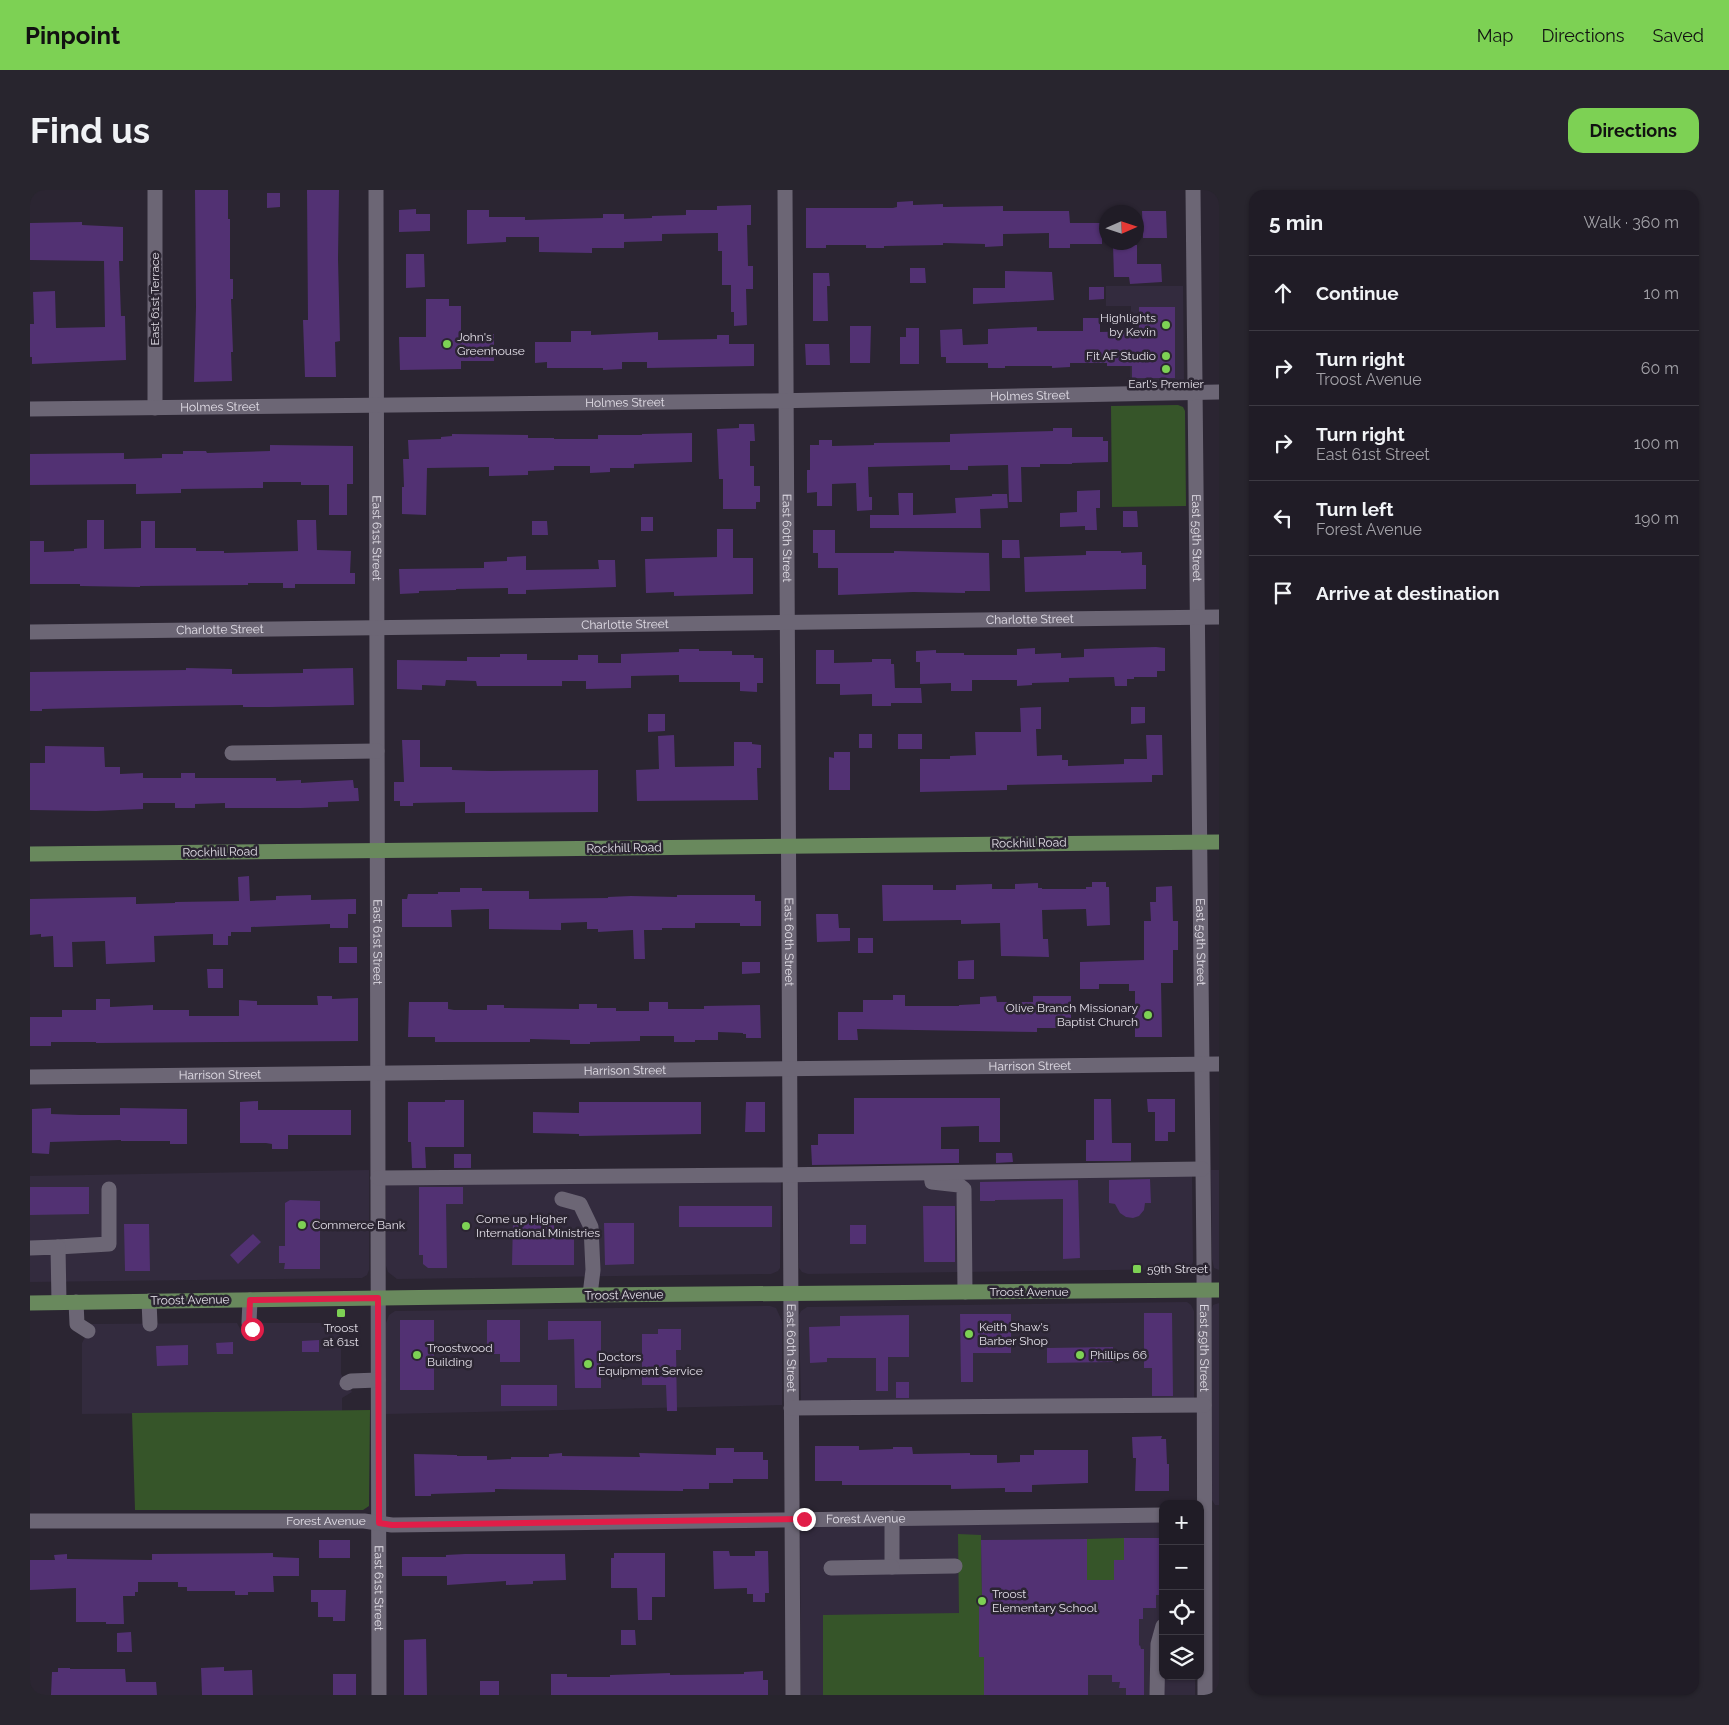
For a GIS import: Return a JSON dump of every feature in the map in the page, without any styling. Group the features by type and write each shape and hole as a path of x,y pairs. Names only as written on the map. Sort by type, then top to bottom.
{"main road":[{"name":"Rockhill Road","path":"30,854 1219,842"},
{"name":"Troost Avenue","path":"30,1303 1219,1290"}],"street":[{"name":"East 61st Terrace","path":"155,190 155,408"},
{"name":"East 61st Street","path":"376,190 379,1695"},
{"name":"East 60th Street","path":"785,190 792,1695"},
{"name":"East 59th Street","path":"1193,190 1204,1405 1208,1514 1203,1590"},
{"name":"Holmes Street","path":"30,409 376,406 1219,392"},
{"name":"Charlotte Street","path":"30,632 1219,617"},
{"path":"232,753 377,751"},
{"name":"Harrison Street","path":"30,1077 1219,1064"},
{"path":"378,1178 1202,1169"},
{"path":"931,1173 932,1182 959,1185 964,1189 965,1292"},
{"path":"30,1248 109,1244 109,1190"},
{"path":"562,1199 580,1204 590,1227 593,1270 590,1296"},
{"path":"58,1247 59,1302"},
{"path":"250,1300 249,1323 252,1329"},
{"path":"149,1301 150,1324"},
{"path":"76,1302 77,1324 88,1331"},
{"path":"347,1383 351,1381 378,1380"},
{"path":"791,1408 1204,1405"},
{"name":"Forest Avenue","path":"30,1521 364,1520 392,1525 1159,1515"},
{"path":"892,1518 892,1567"},
{"path":"831,1568 955,1566"},
{"path":"1157,1695 1158,1644 1160,1635"},
{"name":"East 59th Street","path":"1204,1635 1205,1695"}],"shaded area":[{"path":"1106,286 1183,286 1184,379 1179,388 1130,390 1131,306 1106,306"},
{"path":"369,1170 369,1270 367,1275 362,1278 30,1282 30,1176"},
{"path":"1211,1170 1219,1170 1219,1270 1214,1268 1212,1259"},
{"path":"1192,1174 1193,1262 1191,1267 1186,1269 808,1274 802,1272 799,1268 798,1180"},
{"path":"781,1179 780,1268 771,1274 397,1279 388,1272 386,1266 386,1182"},
{"path":"1187,1302 1194,1311 1194,1402 801,1404 799,1315 807,1307"},
{"path":"1219,1303 1219,1505 1215,1505 1212,1500 1211,1311 1213,1305"},
{"path":"770,1306 776,1308 782,1321 782,1405 386,1414 386,1323 389,1315 395,1311"},
{"path":"237,1323 243,1334 263,1323 322,1323 336,1329 340,1336 341,1345 341,1374 352,1392 342,1398 342,1411 82,1414 82,1343 92,1324"},
{"name":"Troost Elementary School","path":"1159,1522 1159,1680 1195,1680 1195,1695 801,1695 800,1526"}],"green space":[{"path":"1178,405 1183,407 1185,411 1186,506 1112,507 1111,406"},
{"path":"370,1410 369,1506 363,1510 135,1510 132,1413"},
{"path":"958,1534 981,1535 982,1596 979,1596 979,1656 984,1657 984,1695 823,1695 823,1615 959,1613"},
{"path":"1124,1538 1124,1560 1114,1560 1114,1580 1087,1581 1087,1539"}],"building":[{"path":"195,190 228,190 230,279 233,279 233,299 231,299 232,381 194,382 196,307"},
{"path":"307,190 339,190 340,341 335,342 336,377 305,377 303,320 308,320"},
{"path":"267,193 280,193 280,207 267,208"},
{"path":"913,201 913,205 943,204 943,207 1003,206 1003,211 1069,211 1070,223 1099,223 1099,244 1070,244 1070,248 1049,248 1049,233 1003,234 1003,246 985,247 985,244 943,243 943,245 884,246 884,248 866,248 866,245 826,245 826,248 806,248 806,208 893,208 897,207 897,202"},
{"path":"751,205 751,225 747,225 748,266 753,266 753,289 746,289 747,325 734,326 734,312 731,312 731,285 722,285 722,251 718,251 718,233 662,234 662,241 624,242 624,248 592,248 592,253 539,252 539,237 506,237 506,242 467,244 467,210 489,210 489,217 525,217 525,220 603,218 603,214 624,214 624,219 686,215 686,210 717,210 717,206"},
{"path":"416,209 416,214 430,214 430,231 399,232 399,210"},
{"path":"1144,211 1166,211 1167,238 1144,238"},
{"path":"82,222 82,225 123,227 123,261 119,261 121,316 125,316 126,360 32,364 32,357 30,357 30,324 34,324 33,292 55,291 56,328 105,327 104,261 30,260 30,223"},
{"path":"1113,250 1137,250 1137,264 1161,264 1162,282 1130,284 1129,277 1114,277"},
{"path":"406,254 424,254 425,287 406,288"},
{"path":"910,268 925,268 926,283 910,283"},
{"path":"1005,271 1052,272 1054,300 973,304 973,288 1005,288"},
{"path":"813,273 829,273 830,286 827,286 828,321 813,321"},
{"path":"1089,287 1104,287 1104,299 1089,300"},
{"path":"426,299 449,299 449,306 461,306 461,335 494,334 494,361 461,361 461,369 400,370 399,337 426,337"},
{"path":"1139,307 1175,307 1175,378 1132,378 1132,366 1107,366 1107,363 1070,363 1070,367 1052,368 1052,366 1005,366 1005,368 988,368 988,363 946,363 946,357 941,357 940,330 962,329 963,345 988,344 988,329 1037,327 1037,331 1083,331 1083,318 1100,318 1100,332 1139,331"},
{"path":"850,326 871,326 870,363 850,363"},
{"path":"906,328 919,328 919,364 900,364 900,337 906,337"},
{"path":"571,331 591,331 591,335 658,332 658,340 717,339 717,335 729,335 729,344 754,344 754,366 647,368 647,362 622,362 622,369 603,370 603,368 547,368 547,362 535,363 535,342 571,342"},
{"path":"805,344 829,344 830,365 806,365"},
{"path":"739,424 754,424 755,441 750,441 750,466 754,466 754,486 760,486 760,502 756,502 756,509 723,509 723,479 719,479 717,429 739,428"},
{"path":"1053,428 1072,428 1072,437 1103,437 1103,441 1108,441 1108,462 1040,464 1040,467 1021,467 1022,502 1009,502 1008,465 968,466 968,470 950,470 950,465 868,467 869,497 872,497 872,510 857,511 856,483 832,484 832,506 817,506 817,492 807,493 807,470 810,470 810,445 819,445 819,440 832,440 832,446 874,445 874,443 950,442 950,434 1053,431"},
{"path":"692,433 692,462 634,464 634,468 610,468 610,472 590,473 590,466 554,466 554,470 528,471 528,475 489,476 489,467 427,468 426,515 402,514 402,487 404,487 403,459 409,459 408,440 441,439 441,437 452,436 452,434 528,435 528,438 598,439 598,435"},
{"path":"270,445 353,446 353,484 347,484 347,515 329,515 329,485 301,485 301,482 263,482 263,488 181,489 181,493 136,494 136,484 30,485 30,454 124,453 124,459 162,458 162,454 183,454 183,451 206,451 207,453 270,451"},
{"path":"1100,490 1100,508 1096,508 1097,530 1085,530 1085,526 1060,527 1060,513 1077,512 1077,491"},
{"path":"898,493 913,493 913,515 956,513 955,498 992,496 992,494 1007,494 1008,508 980,509 981,528 870,528 870,515 899,515"},
{"path":"1123,511 1137,511 1138,527 1123,527"},
{"path":"641,517 653,517 653,531 641,531"},
{"path":"87,520 104,520 104,549 141,548 141,521 155,521 155,548 196,548 196,551 224,551 224,553 298,551 297,520 316,520 317,550 351,551 350,573 355,573 355,584 295,584 295,588 283,588 283,583 140,587 30,584 30,541 44,541 44,552 74,551 74,549 87,548"},
{"path":"532,521 547,521 548,535 532,535"},
{"path":"717,529 733,529 733,558 753,558 753,594 674,596 674,592 646,593 645,559 717,557"},
{"path":"813,530 835,530 835,553 894,553 894,551 989,553 990,591 838,595 838,568 818,568 818,553 813,553"},
{"path":"1002,540 1019,540 1020,558 1002,558"},
{"path":"1086,551 1142,552 1142,565 1146,565 1146,589 1025,592 1024,557 1086,555"},
{"path":"526,556 526,570 599,569 598,560 615,560 616,587 526,590 526,594 508,594 508,588 419,591 419,593 400,594 399,569 484,568 484,562 507,561 507,557"},
{"path":"1035,648 1035,654 1061,653 1061,658 1084,657 1084,649 1165,648 1165,671 1157,671 1157,677 1134,677 1134,679 1127,679 1127,686 1115,686 1114,677 1069,678 1069,682 1032,683 1032,685 1017,686 1017,680 972,680 972,691 951,691 951,683 920,684 920,662 916,662 916,651 936,650 936,653 964,653 964,655 1017,655 1017,649"},
{"path":"679,649 732,651 732,655 754,655 754,658 763,658 763,683 757,683 757,692 740,691 740,682 679,682 679,675 631,676 631,688 586,689 586,681 562,681 562,686 477,686 476,681 446,680 445,686 422,685 422,690 397,689 397,660 467,661 467,657 500,657 500,654 527,654 527,660 578,660 578,655 598,655 598,663 621,663 621,654 679,652"},
{"path":"816,650 834,650 834,663 872,662 872,659 891,659 891,664 894,664 895,688 921,688 922,703 891,703 891,706 872,706 872,694 840,695 840,684 816,684"},
{"path":"186,668 232,669 232,674 303,673 303,669 353,668 354,705 270,707 243,707 243,705 175,706 42,709 42,711 30,711 30,672 186,670"},
{"path":"1041,707 1041,729 1036,729 1037,756 1062,755 1062,760 1068,760 1068,766 1124,764 1124,759 1147,759 1146,735 1162,735 1163,775 1152,775 1152,782 1007,785 1007,790 920,792 920,759 950,759 950,756 976,755 975,732 1021,732 1020,708"},
{"path":"1131,707 1145,707 1145,723 1131,724"},
{"path":"648,714 665,714 665,731 648,732"},
{"path":"859,734 872,734 872,748 859,748"},
{"path":"898,734 922,734 922,749 898,749"},
{"path":"674,735 675,767 734,766 734,742 752,742 752,744 761,745 761,768 757,768 758,800 637,801 636,770 659,769 658,736"},
{"path":"402,740 420,740 420,767 452,767 452,770 491,771 598,770 598,812 465,813 465,802 413,803 413,806 400,806 400,801 394,801 394,782 404,782"},
{"path":"45,746 104,747 105,767 120,767 120,774 143,773 143,778 181,778 181,773 195,773 195,778 276,778 276,781 301,780 301,783 353,780 354,788 358,788 359,801 328,802 328,807 301,808 225,808 225,803 195,804 195,808 175,808 175,803 143,803 143,809 96,811 30,810 30,763 45,763"},
{"path":"834,752 850,752 850,790 829,790 829,757 834,758"},
{"path":"249,876 250,901 276,900 276,896 311,895 311,900 356,899 356,914 348,914 348,928 330,928 330,924 251,927 251,932 231,932 231,936 228,936 228,945 213,945 213,934 154,936 155,962 106,964 105,941 72,942 73,967 54,967 53,936 41,937 41,934 30,935 30,899 136,897 136,904 239,901 238,877"},
{"path":"1092,882 1106,882 1106,887 1109,887 1110,925 1087,926 1086,909 1042,910 1043,939 1048,939 1049,957 1001,956 1000,923 961,924 961,920 883,921 882,885 933,885 933,890 956,890 956,885 992,884 992,889 1015,889 1015,884 1038,883 1038,888 1042,889 1086,889 1086,887 1092,887"},
{"path":"1172,886 1173,921 1178,921 1178,950 1173,950 1173,983 1161,983 1162,1037 1135,1037 1135,991 1129,991 1129,984 1099,984 1099,989 1080,989 1080,962 1144,960 1144,921 1151,921 1150,902 1156,902 1156,887"},
{"path":"460,888 482,888 482,891 529,891 529,899 755,895 755,901 761,901 761,926 740,926 740,923 695,923 695,928 644,930 645,959 634,959 633,930 598,932 598,929 587,929 587,922 561,923 561,930 489,929 489,909 451,910 452,927 402,927 402,899 407,899 408,894 460,892"},
{"path":"816,914 838,914 839,928 850,928 850,941 817,942"},
{"path":"858,938 873,938 873,953 858,953"},
{"path":"339,947 357,947 357,963 339,963"},
{"path":"974,960 974,979 958,979 958,961"},
{"path":"742,962 760,962 760,973 742,974"},
{"path":"207,969 223,969 223,988 208,988"},
{"path":"893,995 905,995 905,1006 980,1004 980,997 996,996 997,1002 1033,1002 1033,996 1071,996 1071,1028 1037,1028 1037,1032 857,1029 858,1040 838,1040 838,1012 863,1012 863,1000 893,1000"},
{"path":"317,996 332,996 332,999 358,998 358,1041 51,1042 51,1046 30,1046 30,1017 62,1017 62,1010 96,1010 96,999 110,999 110,1007 153,1005 153,1010 189,1010 189,1016 239,1016 239,1000 257,1001 257,1005 318,1005"},
{"path":"409,1002 448,1002 448,1009 454,1010 487,1010 487,1005 504,1005 504,1008 579,1009 579,1004 597,1004 597,1008 616,1008 616,1011 649,1011 649,1002 668,1002 668,1009 704,1009 704,1006 760,1005 761,1038 746,1038 746,1034 743,1033 718,1032 718,1040 695,1040 695,1042 674,1042 674,1036 640,1036 640,1041 590,1042 590,1044 570,1044 570,1040 530,1039 530,1042 435,1042 435,1037 408,1037"},
{"path":"854,1098 1000,1098 1000,1142 979,1142 979,1126 941,1127 941,1149 959,1149 959,1163 812,1165 811,1145 818,1145 818,1134 854,1134"},
{"path":"1094,1099 1111,1099 1112,1143 1131,1143 1131,1161 1086,1161 1086,1140 1094,1140"},
{"path":"1147,1099 1175,1099 1175,1132 1168,1132 1168,1141 1155,1141 1155,1112 1148,1112"},
{"path":"445,1100 464,1100 464,1147 425,1147 426,1168 412,1168 411,1142 408,1142 408,1102 445,1102"},
{"path":"258,1101 258,1110 351,1110 351,1135 288,1135 288,1149 272,1149 272,1144 266,1143 240,1143 240,1102"},
{"path":"579,1102 701,1102 701,1134 579,1136 579,1134 533,1133 533,1112 579,1113"},
{"path":"746,1102 765,1102 765,1132 745,1132"},
{"path":"51,1108 51,1114 81,1115 120,1115 120,1108 187,1109 187,1144 170,1144 170,1141 121,1140 50,1142 49,1154 32,1153 32,1109"},
{"path":"996,1153 1012,1153 1013,1162 996,1163"},
{"path":"454,1154 471,1154 471,1168 454,1168"},
{"path":"1150,1179 1151,1203 1145,1203 1144,1210 1139,1216 1133,1218 1126,1217 1120,1213 1115,1204 1109,1203 1109,1180"},
{"path":"1078,1180 1080,1258 1063,1259 1063,1199 980,1201 980,1182"},
{"path":"30,1187 89,1187 89,1214 30,1215"},
{"path":"419,1187 463,1187 463,1204 446,1204 447,1268 428,1268 423,1264 423,1255 419,1255"},
{"name":"Commerce Bank","path":"290,1200 320,1201 320,1269 284,1269 285,1263 279,1263 279,1246 285,1246 285,1203"},
{"path":"679,1206 772,1206 772,1227 679,1227"},
{"path":"923,1206 955,1206 955,1262 924,1262"},
{"path":"513,1221 554,1221 554,1231 574,1231 574,1265 512,1265"},
{"path":"604,1223 634,1223 634,1264 605,1265"},
{"path":"124,1224 149,1224 150,1271 125,1271"},
{"path":"850,1225 866,1225 866,1244 850,1244"},
{"path":"253,1234 261,1242 238,1264 230,1255"},
{"path":"1144,1313 1172,1313 1173,1396 1152,1396 1152,1368 1144,1368"},
{"path":"960,1314 1011,1314 1011,1353 973,1353 973,1382 961,1382"},
{"path":"909,1315 909,1357 888,1357 888,1391 876,1391 876,1358 827,1358 827,1362 810,1363 809,1327 840,1326 840,1316"},
{"name":"Troostwood Building","path":"400,1320 434,1320 434,1390 400,1390"},
{"path":"487,1320 520,1320 520,1362 500,1362 500,1354 487,1354"},
{"name":"Doctors Equipment Service","path":"548,1321 601,1321 601,1388 575,1388 574,1339 548,1340"},
{"path":"658,1329 681,1329 681,1350 676,1350 677,1411 667,1411 666,1385 642,1385 642,1334 658,1334"},
{"path":"319,1340 319,1352 302,1352 302,1341"},
{"path":"233,1342 233,1354 217,1354 216,1343"},
{"path":"188,1345 188,1365 157,1366 156,1346"},
{"name":"Phillips 66","path":"1113,1347 1113,1362 1047,1363 1047,1348"},
{"path":"896,1382 909,1382 909,1398 896,1398"},
{"path":"501,1385 557,1385 557,1406 501,1406"},
{"path":"1162,1436 1161,1439 1166,1439 1167,1464 1169,1464 1169,1491 1135,1491 1136,1458 1133,1458 1132,1437"},
{"path":"815,1446 859,1446 859,1450 912,1447 913,1454 970,1453 970,1455 997,1455 997,1463 1020,1462 1020,1455 1034,1455 1034,1450 1088,1450 1088,1483 1032,1485 1032,1492 1005,1492 1005,1488 951,1489 951,1485 842,1485 842,1481 815,1481"},
{"path":"716,1448 734,1448 734,1452 763,1452 763,1460 768,1460 768,1479 733,1479 733,1483 709,1483 709,1489 683,1489 683,1491 495,1489 495,1492 415,1496 414,1454 487,1456 487,1460 511,1459 511,1457 549,1457 549,1454 562,1453 562,1456 640,1457 639,1453 716,1455"},
{"name":"Troost Elementary School","path":"1124,1538 1159,1538 1159,1595 1156,1595 1156,1608 1143,1608 1143,1619 1139,1619 1139,1646 1141,1649 1144,1649 1144,1695 1126,1695 1126,1688 1119,1688 1120,1682 1112,1682 1112,1675 1088,1675 1088,1695 984,1695 984,1657 979,1657 979,1596 982,1596 981,1540 1087,1539 1087,1580 1114,1580 1114,1560 1124,1560"},
{"path":"319,1540 350,1540 350,1558 319,1558"},
{"path":"713,1551 729,1551 730,1556 755,1556 755,1551 768,1551 769,1593 765,1593 765,1602 753,1602 753,1594 747,1594 747,1588 714,1589"},
{"path":"273,1553 273,1557 299,1558 299,1576 273,1576 274,1592 248,1592 248,1595 235,1595 235,1591 187,1591 187,1587 178,1587 178,1582 138,1582 138,1592 135,1592 135,1596 123,1596 124,1624 76,1622 76,1588 30,1590 30,1560 55,1560 54,1555 67,1554 67,1559 152,1560 152,1554"},
{"path":"614,1553 665,1553 665,1597 652,1597 652,1620 638,1620 637,1588 611,1588 611,1558 614,1558"},
{"path":"565,1554 566,1580 533,1581 533,1584 506,1585 506,1581 447,1585 447,1576 402,1576 402,1557 446,1557 446,1555"},
{"path":"311,1590 346,1590 345,1621 333,1621 333,1617 318,1617 318,1602 311,1602"},
{"path":"621,1630 635,1630 636,1645 621,1645"},
{"path":"131,1632 132,1652 117,1652 117,1633"},
{"path":"426,1639 427,1695 404,1695 404,1640"},
{"path":"224,1667 224,1671 252,1670 253,1695 202,1695 201,1668"},
{"path":"58,1668 125,1669 126,1682 156,1682 157,1695 51,1695 52,1672 58,1672"},
{"path":"763,1671 763,1680 768,1680 768,1695 551,1695 551,1674 567,1674 567,1677 610,1677 610,1675 670,1673 670,1675 744,1674 744,1672"},
{"path":"333,1674 356,1674 356,1695 333,1695"},
{"path":"480,1681 499,1681 499,1695 480,1695"}],"place":[{"name":"Highlights by Kevin","path":"1166,325"},
{"name":"John's Greenhouse","path":"447,344"},
{"name":"Fit AF Studio","path":"1166,356"},
{"name":"Earl's Premier","path":"1166,369"},
{"name":"Olive Branch Missionary Baptist Church","path":"1148,1015"},
{"name":"Commerce Bank","path":"302,1225"},
{"name":"Come up Higher International Ministries","path":"466,1226"},
{"name":"59th Street","path":"1137,1269"},
{"name":"Troost at 61st","path":"341,1313"},
{"name":"Keith Shaw's Barber Shop","path":"969,1334"},
{"name":"Troostwood Building","path":"417,1355"},
{"name":"Phillips 66","path":"1080,1355"},
{"name":"Doctors Equipment Service","path":"588,1364"},
{"name":"Troost Elementary School","path":"982,1601"}],"route":[{"path":"252,1329 249,1323 250,1300 378,1298 379,1523 392,1525 804,1519"}]}
